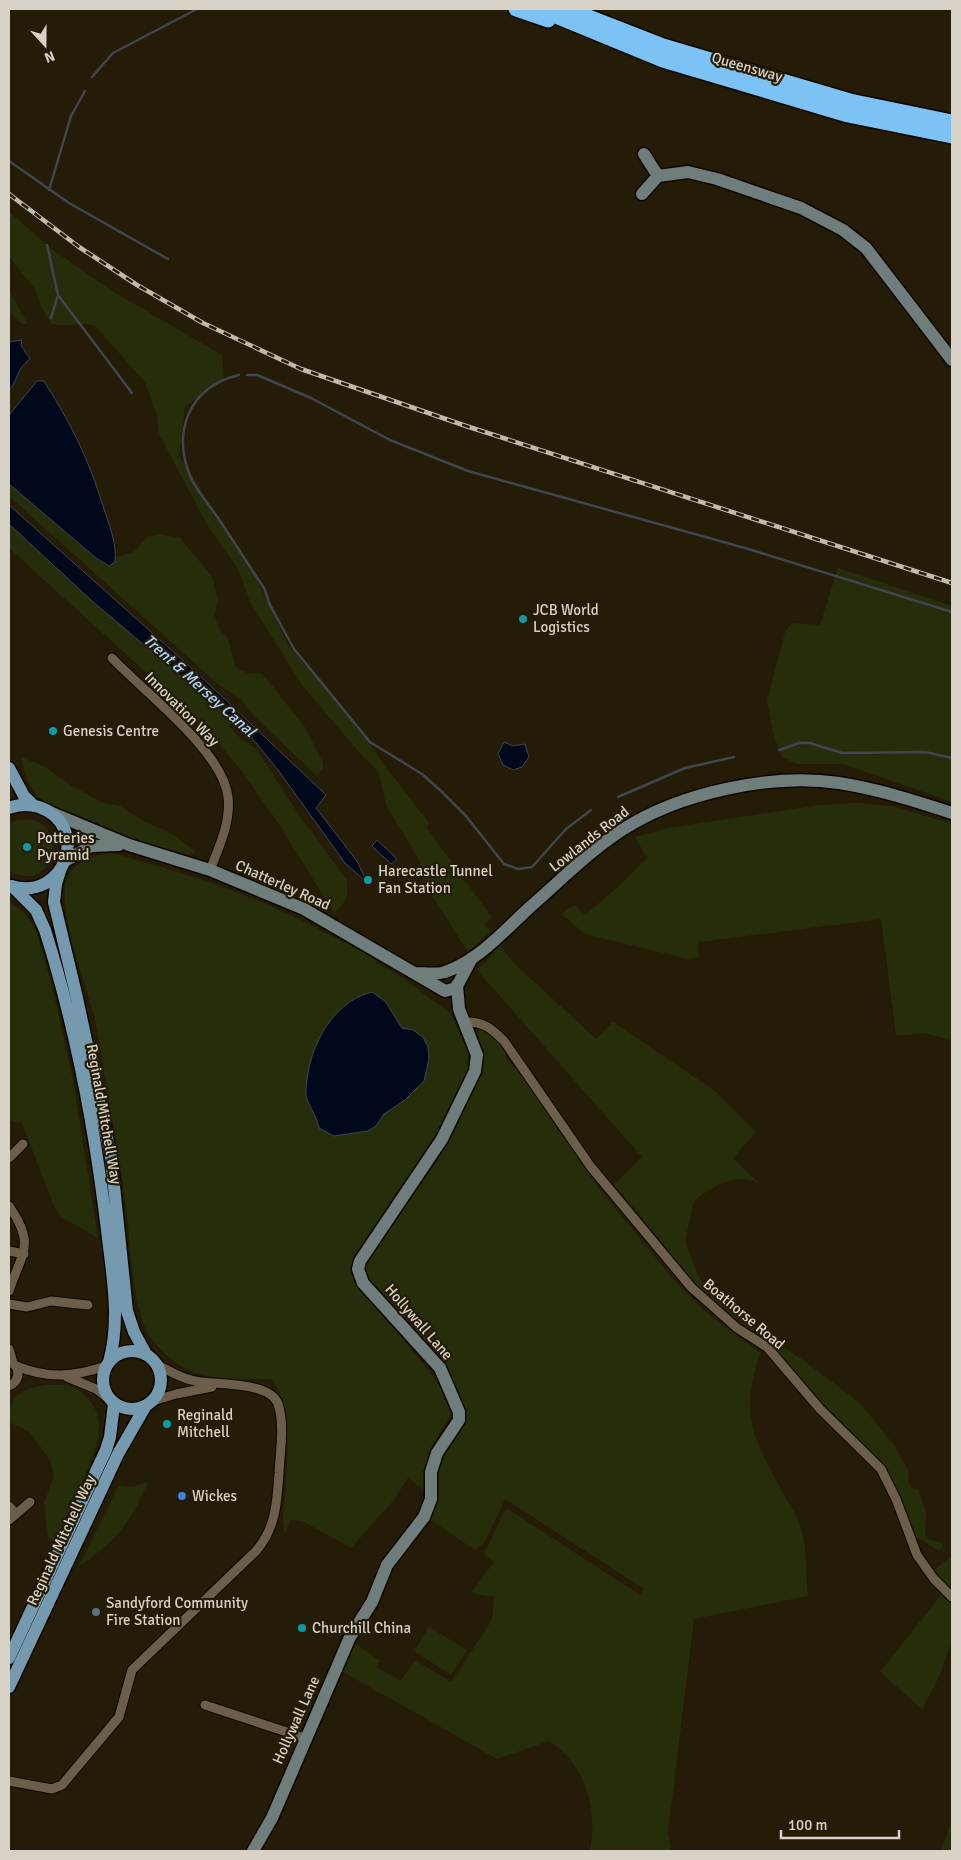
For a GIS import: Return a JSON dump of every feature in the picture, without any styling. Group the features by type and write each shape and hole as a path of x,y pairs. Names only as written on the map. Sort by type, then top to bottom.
{"highway":[{"path":"516,9 663,60"},
{"name":"Queensway","path":"539,9 663,60 848,115 952,136"},
{"name":"Queensway","path":"572,10 663,46 840,98 952,122"}],"main road":[{"path":"9,768 24,796 32,805"},
{"path":"9,808 32,805 52,813"},
{"name":"Reginald Mitchell Way","path":"52,813 61,824 67,837 62,866 54,893 56,913 78,998 110,1157 127,1311 134,1332 146,1354"},
{"path":"10,885 22,888 42,885 62,866"},
{"name":"Reginald Mitchell Way","path":"10,885 36,910 43,924 54,959 82,1072 98,1160 115,1308 116,1335 107,1364"},
{"path":"135,1351 146,1354 156,1364 161,1374 161,1384 149,1404 128,1410 111,1401 103,1385 107,1364 124,1352 135,1351"},
{"name":"Reginald Mitchell Way","path":"9,1658 106,1450 110,1437 111,1401"},
{"name":"Reginald Mitchell Way","path":"9,1687 118,1454 149,1404"}],"street":[{"path":"644,154 658,176"},
{"path":"642,194 658,176 688,172 717,179 801,208 844,230 866,248 952,360"},
{"name":"Innovation Way","path":"112,658 191,735 220,771 228,798 228,814 210,870"},
{"name":"Lowlands Road","path":"445,972 472,958 588,857 621,831 663,808 732,789 780,782 838,783 881,791 952,813"},
{"name":"Chatterley Road","path":"52,813 129,845 210,870 304,910 441,988"},
{"name":"Chatterley Road","path":"62,866 91,846 129,845"},
{"name":"Lowlands Road","path":"458,983 472,958"},
{"path":"445,972 456,975 458,983 452,991 441,988 438,980 445,972"},
{"name":"Chatterley Road","path":"415,973 445,972"},
{"name":"Hollywall Lane","path":"253,1851 272,1818 350,1637 372,1602 387,1565 424,1517 431,1499 431,1472 437,1453 459,1420 459,1412 440,1368 363,1283 358,1269 360,1261 442,1139 476,1071 477,1055 459,1009 458,983"},
{"name":"Hollywall Lane","path":"441,988 459,1009"},
{"name":"Boathorse Road","path":"464,1022 480,1022 492,1028 504,1041 591,1167 684,1280 737,1328 766,1347 820,1408 881,1469 896,1499 917,1555 934,1579 952,1597"},
{"path":"9,1158 21,1150"},
{"path":"9,1206 21,1223 25,1240 24,1254 9,1291"},
{"path":"9,1251 24,1254"},
{"path":"9,1304 28,1307 51,1301 88,1305"},
{"path":"9,1349 13,1364 14,1382 9,1391"},
{"path":"13,1364 46,1375"},
{"path":"14,1382 46,1375 66,1376 107,1364"},
{"path":"9,1781 52,1789 62,1785 119,1718 132,1670 256,1551 271,1528 277,1502 281,1426 278,1403 274,1396 260,1388 222,1385 178,1376 156,1364"},
{"path":"66,1376 96,1389 111,1401"},
{"path":"149,1404 194,1390 222,1385"},
{"path":"9,1506 12,1517 30,1502"},
{"path":"205,1705 305,1738"}],"green space":[{"path":"9,212 53,250 114,292 222,355 224,379 185,407 179,456 249,563 288,645 361,729 382,762 429,823 427,828 492,918 484,924 491,931 468,952 424,883 419,860 386,805 380,777 376,768 364,758 302,685 250,602 238,569 208,526 159,434 157,415 145,382 94,325 52,324 42,309 35,289 9,257"},
{"path":"9,291 28,324 22,324 9,311"},
{"path":"9,484 96,558 109,566 115,562 116,557 134,552 147,537 159,534 180,538 212,576 218,601 214,615 220,630 228,638 235,666 247,673 262,674 305,727 323,763 323,769 317,776 250,712 240,698 220,686 9,496"},
{"path":"9,524 232,720 230,727 237,735 256,749 299,815 347,880 348,890 346,899 334,913 277,821 243,773 205,726 9,548"},
{"path":"838,568 952,606 952,802 843,764 797,764 782,757 774,736 767,701 785,632 792,623 820,625"},
{"path":"21,757 45,767 72,786 103,803 120,806 143,821 171,833 196,852 186,856 126,837 68,814 37,797 27,779"},
{"path":"856,803 893,806 952,824 952,1040 924,1033 896,1036 881,919 698,942 699,957 688,959 585,934 561,914 575,905 585,915 618,887 647,858 635,837 667,828 821,805"},
{"path":"17,820 34,820 46,828 51,839 52,852 48,864 39,873 26,876 9,871 9,824"},
{"path":"113,853 181,873 247,896 373,957 377,963 397,974 450,1013 468,1052 467,1071 428,1154 350,1267 361,1287 438,1383 451,1413 427,1460 426,1481 429,1494 408,1478 393,1501 351,1548 302,1521 290,1520 285,1533 283,1519 287,1451 286,1420 279,1391 272,1379 220,1378 205,1376 191,1371 164,1353 151,1338 140,1313 134,1280 121,1169 95,1020 70,934 65,901 67,879 76,866 90,858"},
{"path":"9,902 23,912 35,928 52,986 73,1080 98,1238 60,1216 53,1204 22,1123 9,1121"},
{"path":"499,945 516,965 596,1039 613,1022 715,1091 756,1132 733,1158 759,1183 741,1179 725,1182 709,1190 694,1201 685,1241 700,1280 723,1305 807,1363 860,1403 893,1444 908,1470 909,1483 912,1488 918,1489 926,1513 925,1534 930,1540 943,1543 943,1548 938,1550 916,1537 903,1505 879,1460 844,1427 781,1355 699,1288 614,1184 642,1157 476,969 484,964"},
{"path":"481,1029 488,1032 504,1048 507,1061 520,1072 552,1115 597,1186 674,1280 702,1309 760,1353 751,1394 750,1411 752,1426 764,1456 801,1526 806,1555 808,1596 694,1619 668,1833 671,1851 590,1851 592,1820 586,1789 572,1762 549,1741 497,1759 340,1670 352,1641 380,1661 376,1667 401,1681 415,1660 451,1682 492,1620 494,1597 471,1593 494,1562 484,1554 504,1512 508,1509 640,1595 644,1589 505,1499 485,1542 475,1550 428,1518 442,1452 457,1431 451,1386 369,1285 363,1264 405,1207 468,1103 481,1072 481,1046 476,1032"},
{"path":"46,1385 66,1385 82,1392 92,1403 99,1424 92,1457 55,1543 48,1537 44,1503 54,1477 50,1460 30,1432 9,1422 11,1405 18,1395 23,1391"},
{"path":"149,1481 122,1530 79,1566 119,1485 133,1487"},
{"path":"952,1556 952,1591 933,1571"},
{"path":"941,1595 952,1603 952,1641 939,1677 922,1709 880,1672"},
{"path":"429,1627 467,1650 451,1675 414,1651"},
{"path":"952,1819 952,1851 941,1851"}],"water":[{"path":"22,340 21,345 30,359 19,371 15,382 9,390 9,342"},
{"path":"37,381 44,381 54,397 78,441 91,472 114,541 115,562 109,566 96,558 9,484 9,415"},
{"name":"Trent & Mersey Canal","path":"9,505 197,673 326,795 316,808 357,861 365,878 364,880 345,863 278,770 248,733 92,601 9,524"},
{"path":"504,742 513,746 525,744 529,757 522,767 513,770 503,765 498,754"},
{"path":"377,840 397,859 391,864 372,846"},
{"path":"372,992 385,1001 402,1028 413,1030 423,1037 428,1047 429,1059 424,1081 405,1100 384,1114 376,1126 368,1131 334,1136 319,1128 306,1096 310,1064 322,1032 332,1018 343,1007 357,998"}],"waterway":[{"path":"92,77 113,53 197,9"},
{"path":"49,190 71,116 85,91"},
{"path":"9,161 69,203 168,259"},
{"path":"47,245 58,295 132,393"},
{"path":"51,318 58,295"},
{"path":"239,375 222,381 207,390 196,401 188,414 184,429 183,446 186,463 195,485 264,588 270,605 294,649 370,742 422,774 440,790 466,816 504,864 518,869 532,867 566,829 591,810"},
{"path":"247,375 257,375 311,398 390,440 468,471 745,548 952,612"},
{"path":"779,750 799,743 810,743 842,753 925,752 952,758"},
{"path":"618,797 685,768 734,757"}],"railway":[{"path":"9,194 79,247 137,285 203,323 301,369 466,426 952,583"}],"place":[{"name":"JCB World Logistics","path":"523,619"},
{"name":"Genesis Centre","path":"53,731"},
{"name":"Potteries Pyramid","path":"27,847"},
{"name":"Harecastle Tunnel Fan Station","path":"368,880"},
{"name":"Reginald Mitchell","path":"167,1424"},
{"name":"Wickes","path":"182,1496"},
{"name":"Sandyford Community Fire Station","path":"96,1612"},
{"name":"Churchill China","path":"302,1628"}]}
